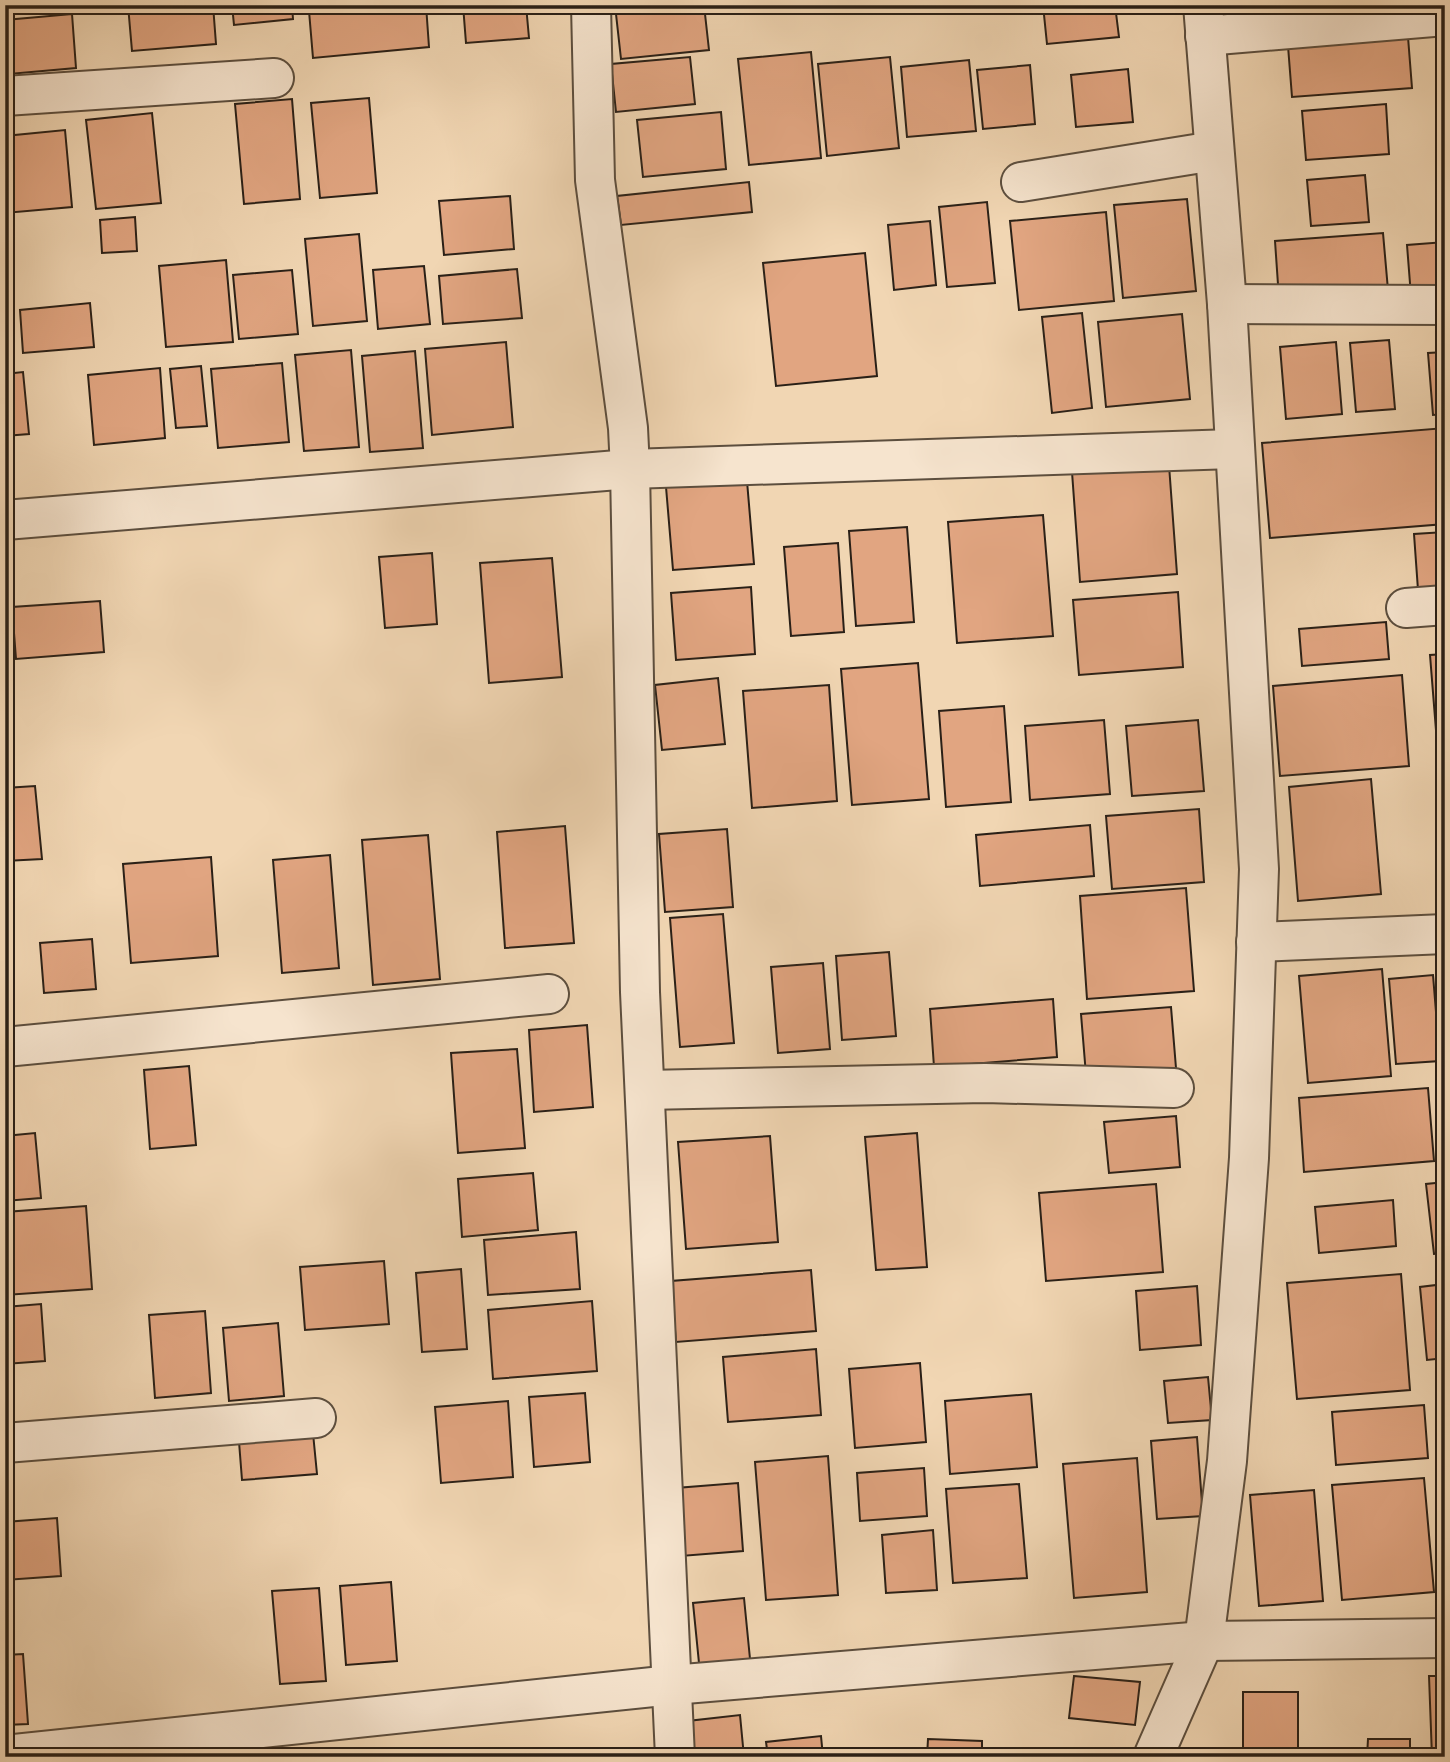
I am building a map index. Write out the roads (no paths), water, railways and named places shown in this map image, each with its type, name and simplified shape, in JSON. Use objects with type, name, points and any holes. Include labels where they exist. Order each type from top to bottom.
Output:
[{"type":"street","points":[[591,5],[595,180],[628,428],[630,469],[645,1090],[675,1757]]},
{"type":"street","points":[[1153,1757],[1204,1641],[1229,1434],[1249,1158],[1259,869],[1233,449],[1227,304],[1204,21],[1445,16]]},
{"type":"street","points":[[5,96],[274,78]]},
{"type":"street","points":[[1021,182],[1214,151]]},
{"type":"street","points":[[1227,304],[1445,305]]},
{"type":"street","points":[[5,520],[630,469],[1233,449]]},
{"type":"street","points":[[1406,608],[1445,605]]},
{"type":"street","points":[[1256,942],[1445,934]]},
{"type":"street","points":[[5,1047],[549,994]]},
{"type":"street","points":[[645,1090],[985,1083],[1174,1088]]},
{"type":"street","points":[[5,1443],[316,1418]]},
{"type":"street","points":[[5,1755],[672,1685],[1204,1641],[1445,1638]]}]
